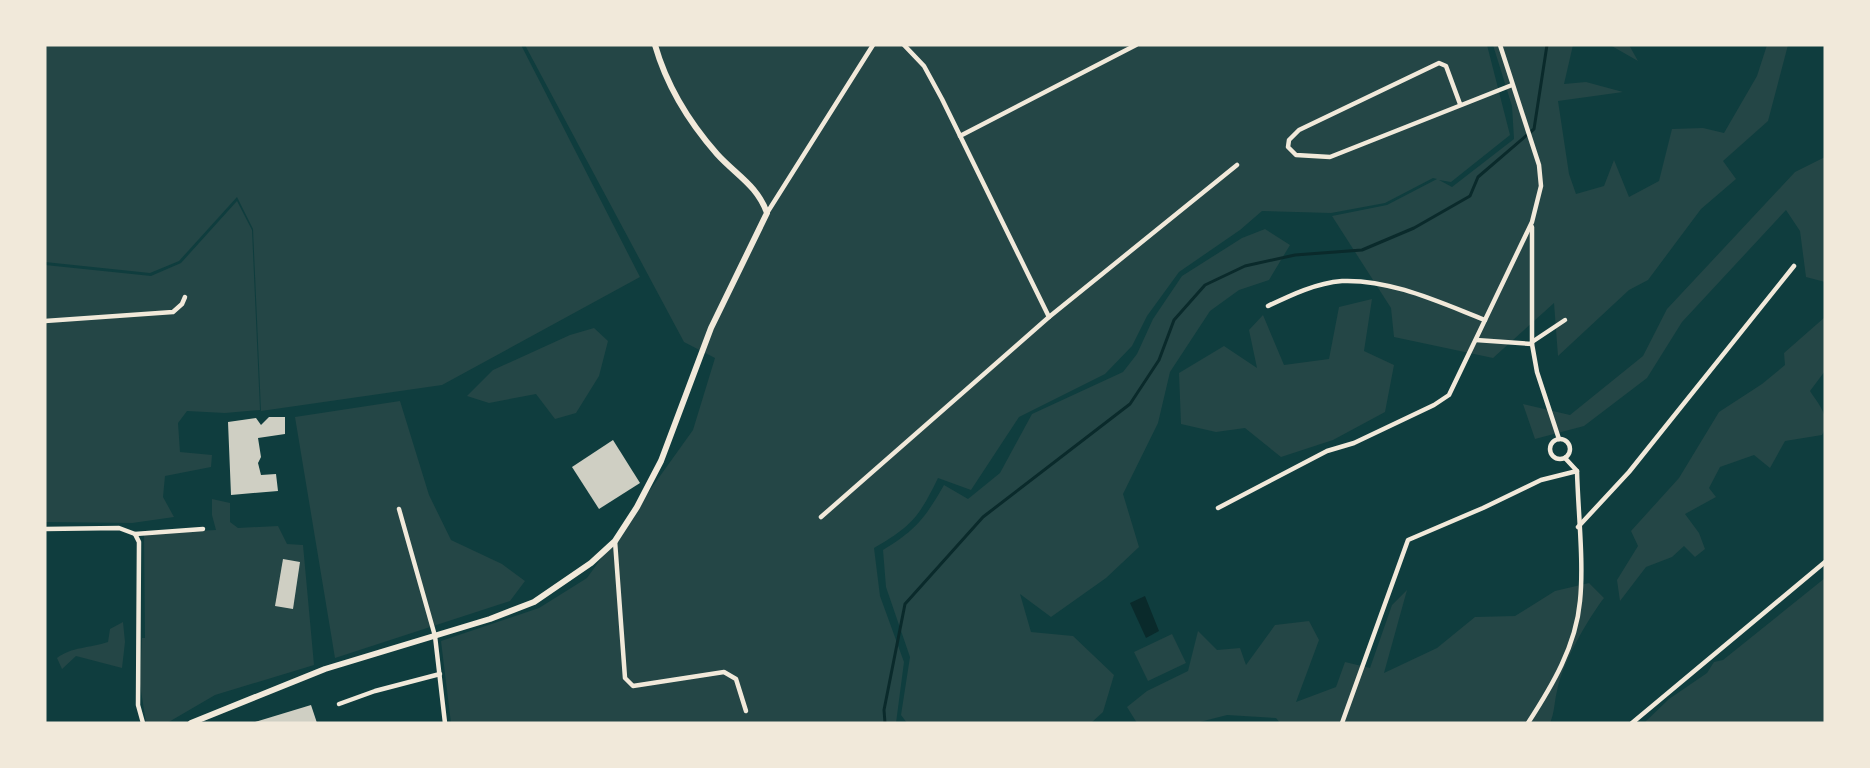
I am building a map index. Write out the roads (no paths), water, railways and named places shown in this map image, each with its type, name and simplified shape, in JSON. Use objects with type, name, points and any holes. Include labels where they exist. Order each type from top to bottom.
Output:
[{"type":"street","points":[[655,45],[662,72],[693,125],[718,155],[750,182],[762,198],[767,213]]},
{"type":"street","points":[[191,723],[325,669],[435,636],[534,602],[591,563],[615,541],[637,507],[661,461],[711,328],[767,213],[873,45]]},
{"type":"street","points":[[904,45],[924,66],[1049,317]]},
{"type":"street","points":[[960,136],[1136,45]]},
{"type":"street","points":[[1500,45],[1541,174],[1532,222],[1532,343],[1537,372],[1558,439]]},
{"type":"street","points":[[1460,104],[1446,66],[1439,63],[1299,130],[1289,140],[1288,147],[1301,156],[1330,157],[1394,134],[1460,104],[1512,85]]},
{"type":"street","points":[[821,517],[1049,317],[1237,165]]},
{"type":"street","points":[[1218,508],[1327,451],[1354,442],[1442,401],[1456,384],[1532,222]]},
{"type":"street","points":[[1578,527],[1629,472],[1794,266]]},
{"type":"street","points":[[1268,306],[1301,290],[1320,285],[1341,281],[1364,282],[1390,286],[1485,320]]},
{"type":"street","points":[[45,321],[172,312],[182,304],[185,297]]},
{"type":"street","points":[[1476,340],[1532,343],[1565,320]]},
{"type":"street","points":[[1528,723],[1561,667],[1573,638],[1580,601],[1577,471],[1565,458],[1557,458],[1551,452],[1552,444],[1558,439],[1563,439],[1570,446],[1565,458]]},
{"type":"street","points":[[1342,723],[1408,540],[1541,480],[1577,471]]},
{"type":"street","points":[[399,509],[435,636],[444,723]]},
{"type":"street","points":[[45,529],[119,528],[135,534],[203,529]]},
{"type":"street","points":[[135,534],[139,542],[138,705],[142,723]]},
{"type":"street","points":[[615,541],[625,678],[628,684],[633,686],[724,672],[736,679],[746,711]]},
{"type":"street","points":[[1632,723],[1825,562]]},
{"type":"street","points":[[339,704],[375,690],[440,674]]},
{"type":"waterway","points":[[885,723],[884,710],[905,604],[983,517],[1130,404],[1159,360],[1174,320],[1205,285],[1245,266],[1295,255],[1362,250],[1414,228],[1470,196],[1478,177],[1534,129],[1547,45]]}]
